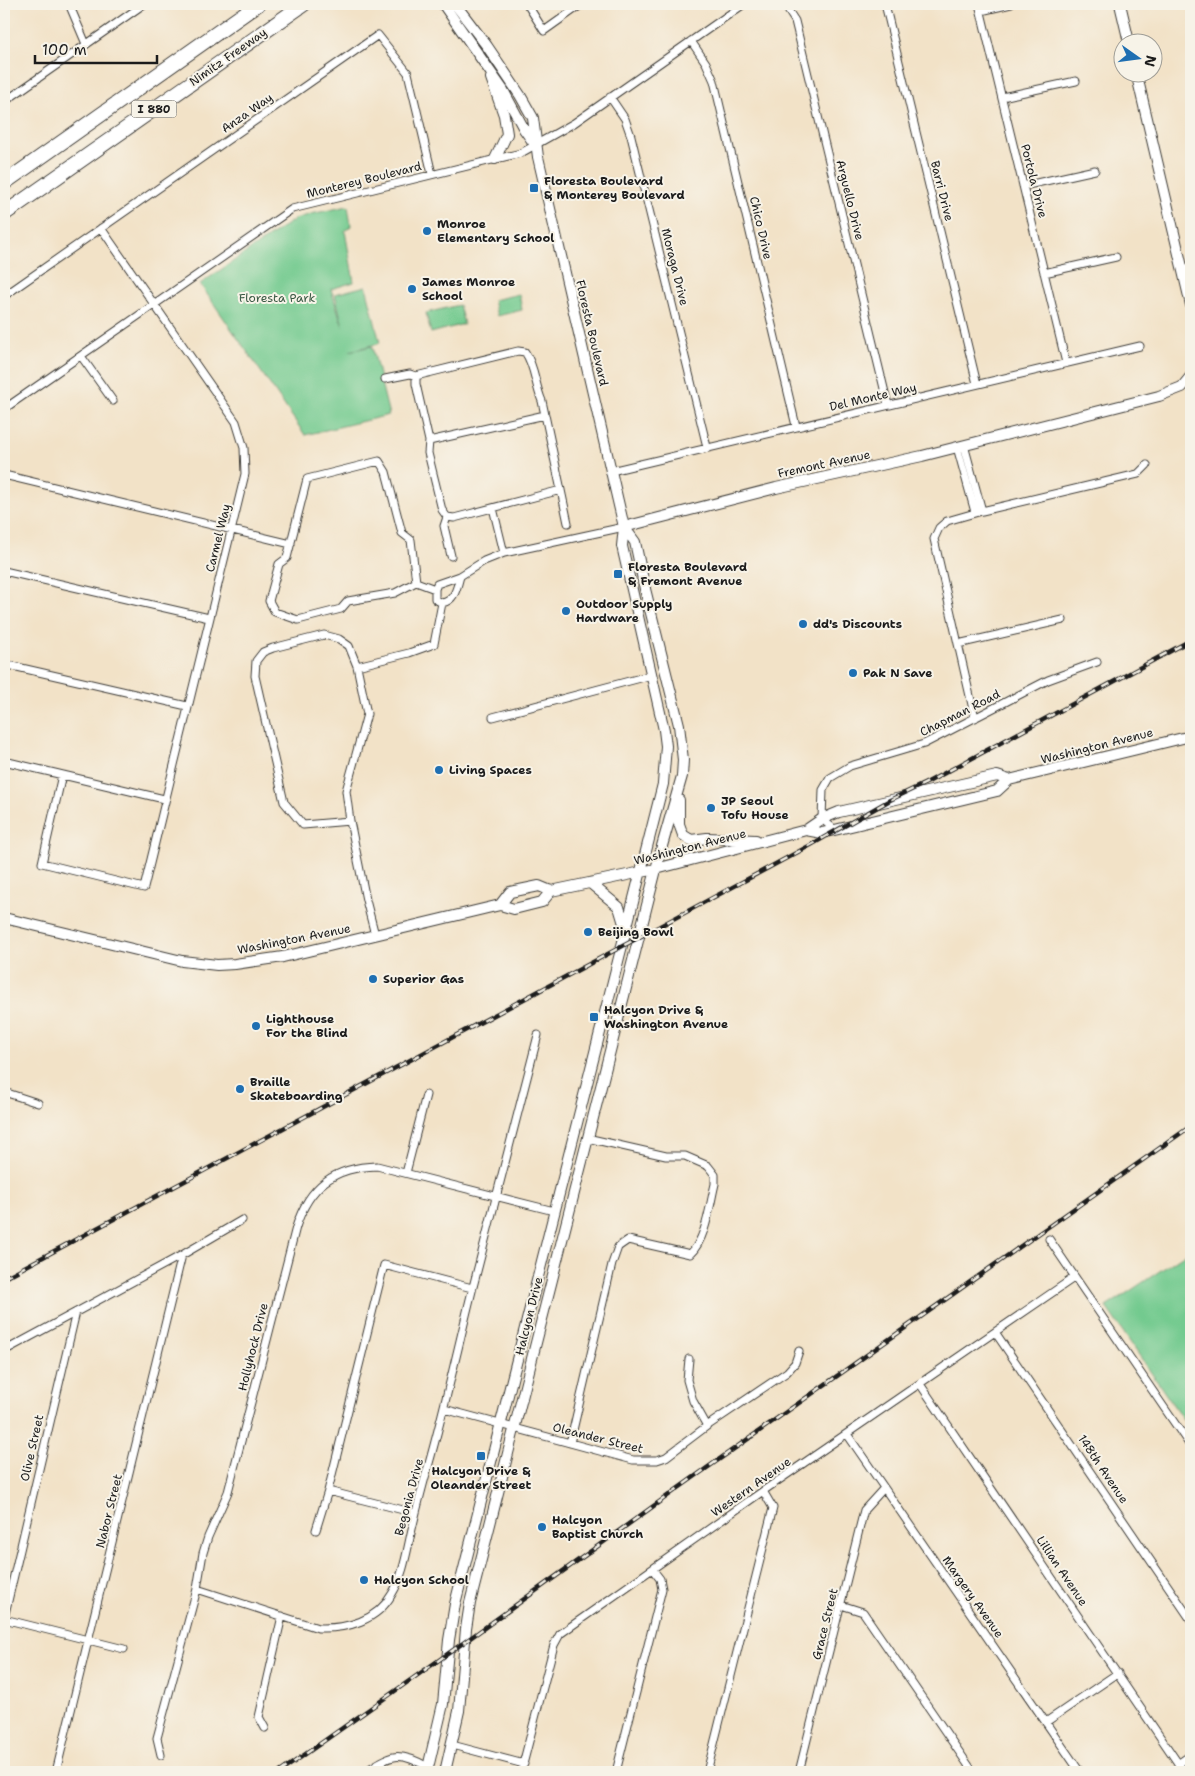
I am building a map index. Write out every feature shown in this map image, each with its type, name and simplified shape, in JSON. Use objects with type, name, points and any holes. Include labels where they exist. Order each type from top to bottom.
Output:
[{"type":"highway","name":"I 880","points":[[4,183],[258,4]]},
{"type":"highway","name":"Nimitz Freeway","points":[[4,214],[304,4]]},
{"type":"main road","name":"Floresta Boulevard","points":[[442,4],[503,90],[535,144]]},
{"type":"main road","name":"Floresta Boulevard","points":[[455,4],[487,46],[533,118],[535,144],[624,527],[622,546],[652,675],[666,746],[665,773],[641,872]]},
{"type":"main road","points":[[1120,4],[1127,32]]},
{"type":"main road","points":[[487,66],[504,115],[508,134],[495,159]]},
{"type":"main road","points":[[1138,82],[1191,305]]},
{"type":"main road","name":"Fremont Avenue","points":[[624,527],[776,488],[961,446],[1159,396],[1182,387],[1191,376]]},
{"type":"main road","name":"Floresta Boulevard","points":[[624,527],[635,542],[679,725],[683,760],[682,776],[656,869]]},
{"type":"main road","name":"Washington Avenue","points":[[806,830],[822,833],[997,791],[1009,780],[1191,736]]},
{"type":"main road","points":[[682,776],[678,812],[679,824],[683,835],[691,840],[707,838],[765,841]]},
{"type":"main road","name":"Washington Avenue","points":[[500,905],[510,892],[539,886],[551,891],[656,869],[806,830],[822,819],[839,812],[997,776],[1009,780]]},
{"type":"main road","name":"Halcyon Drive","points":[[445,1772],[459,1711],[466,1629],[480,1560],[656,869]]},
{"type":"main road","name":"Halcyon Drive","points":[[428,1770],[443,1704],[449,1640],[455,1604],[641,872]]},
{"type":"main road","points":[[590,883],[619,907],[626,930]]},
{"type":"main road","name":"Washington Avenue","points":[[4,918],[176,960],[218,965],[283,957],[500,905],[514,909],[542,902],[551,891]]},
{"type":"main road","points":[[472,1534],[480,1560]]},
{"type":"street","points":[[69,4],[86,44]]},
{"type":"street","points":[[4,102],[144,4]]},
{"type":"street","points":[[527,4],[544,31],[582,4]]},
{"type":"street","name":"Monterey Boulevard","points":[[4,409],[292,209],[521,153],[566,128],[744,4]]},
{"type":"street","name":"Arguello Drive","points":[[784,4],[795,21],[888,405]]},
{"type":"street","name":"Barri Drive","points":[[885,4],[977,384]]},
{"type":"street","points":[[980,7],[1011,4]]},
{"type":"street","name":"Portola Drive","points":[[980,7],[1066,363]]},
{"type":"street","name":"Anza Way","points":[[4,296],[378,34],[408,73],[432,174]]},
{"type":"street","name":"Chico Drive","points":[[691,41],[706,63],[714,81],[796,426]]},
{"type":"street","points":[[1002,97],[1076,82]]},
{"type":"street","name":"Moraga Drive","points":[[610,97],[625,120],[631,136],[707,447]]},
{"type":"street","points":[[1023,186],[1095,170]]},
{"type":"street","name":"Carmel Way","points":[[62,775],[42,863],[144,888],[164,799],[233,529],[245,474],[244,448],[236,422],[102,228]]},
{"type":"street","points":[[1044,273],[1116,257]]},
{"type":"street","name":"Del Monte Way","points":[[611,471],[1140,346]]},
{"type":"street","points":[[385,379],[410,374],[416,376],[518,351],[525,352],[529,358],[545,415],[568,523]]},
{"type":"street","points":[[81,356],[113,402]]},
{"type":"street","points":[[416,376],[416,384],[429,441],[428,453],[442,510],[447,517],[454,518],[561,490]]},
{"type":"street","points":[[429,441],[545,415]]},
{"type":"street","points":[[961,446],[978,512]]},
{"type":"street","points":[[416,582],[411,540],[402,533],[386,472],[379,461],[307,479],[287,558],[280,564],[269,601],[275,612],[298,620],[341,609],[348,602],[395,593],[416,582],[435,589],[436,599],[446,603],[454,596],[460,576]]},
{"type":"street","points":[[975,718],[934,539],[939,528],[947,521],[978,512],[1138,474],[1147,465]]},
{"type":"street","points":[[4,475],[291,544]]},
{"type":"street","points":[[493,508],[504,553]]},
{"type":"street","points":[[447,517],[444,526],[451,556]]},
{"type":"street","name":"Fremont Avenue","points":[[435,589],[437,584],[460,576],[484,561],[504,553],[624,527]]},
{"type":"street","points":[[4,570],[209,618]]},
{"type":"street","points":[[357,666],[409,653],[434,644],[442,603]]},
{"type":"street","points":[[958,644],[1063,620]]},
{"type":"street","points":[[350,821],[303,826],[284,802],[255,676],[256,661],[263,652],[292,642],[324,635],[340,640],[349,646],[357,666],[367,714],[346,790],[350,821],[366,900],[376,935]]},
{"type":"street","name":"Chapman Road","points":[[822,819],[823,790],[830,778],[850,766],[924,744],[1048,680],[1097,662]]},
{"type":"street","points":[[4,664],[187,706]]},
{"type":"street","points":[[493,717],[652,675]]},
{"type":"street","points":[[4,761],[164,799]]},
{"type":"street","points":[[822,819],[835,830]]},
{"type":"street","name":"Begonia Drive","points":[[196,1589],[318,1628],[336,1629],[354,1625],[368,1618],[382,1608],[392,1594],[401,1574],[415,1513],[444,1410],[472,1288],[538,1035]]},
{"type":"street","points":[[4,1092],[38,1102]]},
{"type":"street","points":[[406,1173],[426,1095]]},
{"type":"street","points":[[570,1443],[612,1264],[618,1247],[628,1240],[690,1254],[696,1249],[701,1238],[715,1184],[715,1175],[708,1166],[685,1156],[666,1156],[587,1138]]},
{"type":"street","name":"Hollyhock Drive","points":[[161,1755],[157,1738],[196,1589],[203,1554],[208,1537],[228,1492],[300,1213],[317,1188],[348,1169],[377,1166],[554,1211]]},
{"type":"street","points":[[4,1351],[182,1255],[242,1220]]},
{"type":"street","points":[[1049,1239],[1191,1447]]},
{"type":"street","name":"Nabor Street","points":[[56,1772],[182,1255]]},
{"type":"street","points":[[316,1530],[328,1491],[384,1265],[472,1288]]},
{"type":"street","name":"Western Avenue","points":[[522,1772],[554,1645],[560,1634],[1075,1277]]},
{"type":"street","name":"Olive Street","points":[[4,1619],[76,1312]]},
{"type":"street","name":"148th Avenue","points":[[995,1332],[1191,1620]]},
{"type":"street","name":"Oleander Street","points":[[444,1410],[633,1460],[657,1460],[671,1454],[707,1426],[786,1372],[795,1363],[799,1351]]},
{"type":"street","points":[[689,1359],[687,1380],[693,1401],[707,1426]]},
{"type":"street","name":"Lillian Avenue","points":[[920,1384],[1184,1772]]},
{"type":"street","name":"Margery Avenue","points":[[847,1434],[1080,1772]]},
{"type":"street","name":"Grace Street","points":[[799,1772],[864,1510],[884,1488]]},
{"type":"street","points":[[328,1491],[415,1513]]},
{"type":"street","points":[[707,1772],[773,1508],[764,1491]]},
{"type":"street","points":[[616,1772],[662,1589],[660,1579],[653,1570]]},
{"type":"street","points":[[841,1605],[863,1612],[973,1772]]},
{"type":"street","points":[[265,1728],[259,1717],[282,1616]]},
{"type":"street","points":[[4,1619],[124,1649]]},
{"type":"street","points":[[1046,1722],[1118,1673]]},
{"type":"street","points":[[452,1745],[524,1764]]},
{"type":"street","points":[[1178,1764],[1191,1755]]},
{"type":"street","points":[[365,1772],[390,1757],[410,1757],[428,1770]]},
{"type":"green space","name":"Floresta Park","points":[[348,206],[351,226],[345,231],[354,282],[331,289],[343,327],[335,294],[366,286],[380,343],[350,351],[372,346],[389,415],[305,435],[200,284],[295,219]]},
{"type":"green space","points":[[519,294],[522,310],[497,316],[493,300]]},
{"type":"green space","points":[[459,305],[464,324],[431,333],[426,313]]},
{"type":"green space","points":[[1191,1250],[1191,1431],[1106,1307]]},
{"type":"railway","points":[[4,1278],[809,846],[890,800],[928,782],[1191,640]]},
{"type":"railway","points":[[280,1772],[1191,1126]]},
{"type":"place","name":"Floresta Boulevard & Monterey Boulevard","points":[[534,188]]},
{"type":"place","name":"Monroe Elementary School","points":[[427,231]]},
{"type":"place","name":"James Monroe School","points":[[412,289]]},
{"type":"place","name":"Floresta Boulevard & Fremont Avenue","points":[[618,574]]},
{"type":"place","name":"Outdoor Supply Hardware","points":[[566,611]]},
{"type":"place","name":"dd's Discounts","points":[[803,624]]},
{"type":"place","name":"Pak N Save","points":[[853,673]]},
{"type":"place","name":"Living Spaces","points":[[439,770]]},
{"type":"place","name":"JP Seoul Tofu House","points":[[711,808]]},
{"type":"place","name":"Beijing Bowl","points":[[588,932]]},
{"type":"place","name":"Superior Gas","points":[[373,979]]},
{"type":"place","name":"Halcyon Drive & Washington Avenue","points":[[594,1017]]},
{"type":"place","name":"Lighthouse For the Blind","points":[[256,1026]]},
{"type":"place","name":"Braille Skateboarding","points":[[240,1089]]},
{"type":"place","name":"Halcyon Drive & Oleander Street","points":[[481,1456]]},
{"type":"place","name":"Halcyon Baptist Church","points":[[542,1527]]},
{"type":"place","name":"Halcyon School","points":[[364,1580]]}]
